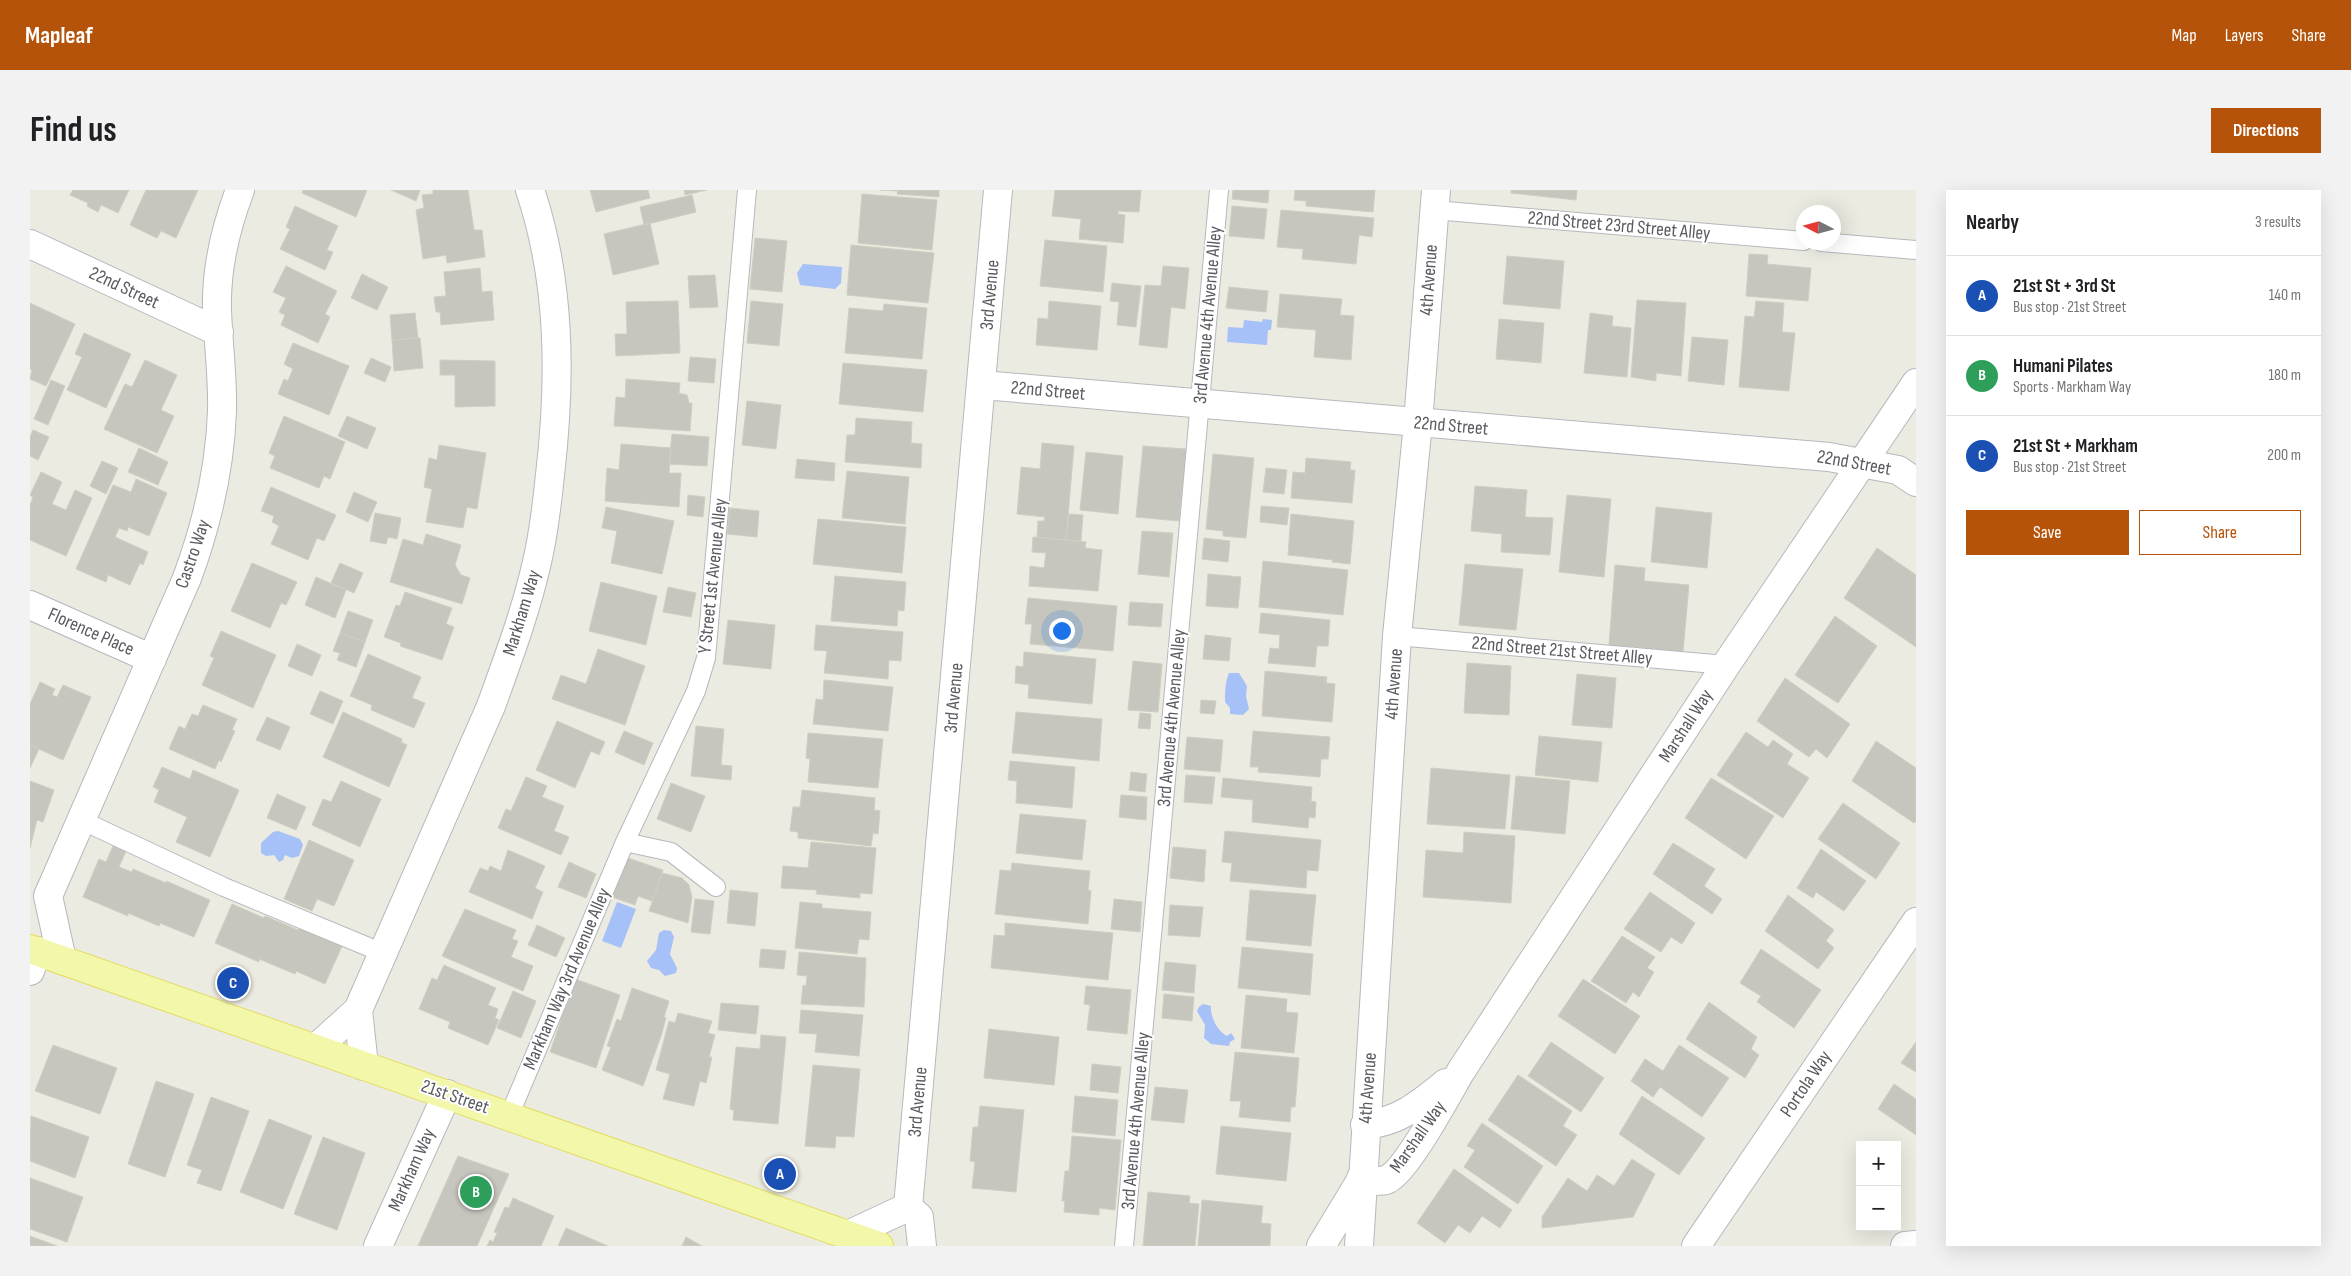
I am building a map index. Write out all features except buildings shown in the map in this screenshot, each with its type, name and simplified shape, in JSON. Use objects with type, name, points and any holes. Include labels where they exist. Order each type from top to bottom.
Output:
[{"type":"main road","name":"21st Street","points":[[32,957],[62,960],[879,1246]]},
{"type":"street","name":"Castro Way","points":[[39,903],[81,820],[152,659],[202,535],[213,489],[222,411],[218,288],[223,251],[240,190]]},
{"type":"street","name":"Markham Way","points":[[316,1048],[358,1010],[491,706],[538,561],[553,454],[558,358],[556,318],[547,262],[530,190]]},
{"type":"street","name":"3rd Avenue","points":[[908,1206],[998,190]]},
{"type":"street","name":"4th Avenue","points":[[1358,1246],[1397,636],[1418,423],[1435,200]]},
{"type":"street","name":"22nd Street","points":[[30,244],[218,332]]},
{"type":"street","name":"Marshall Way","points":[[1361,1178],[1386,1180],[1397,1173],[1422,1137],[1461,1071],[1726,665],[1916,383]]},
{"type":"street","name":"22nd Street","points":[[982,385],[1829,457],[1898,470],[1916,482]]},
{"type":"street","name":"Florence Place","points":[[30,605],[152,659]]},
{"type":"street","points":[[39,903],[62,960]]},
{"type":"street","name":"Portola Way","points":[[1696,1246],[1916,922]]},
{"type":"street","points":[[358,1010],[364,1066]]},
{"type":"street","name":"Marshall Way","points":[[1366,1125],[1388,1122],[1416,1108],[1461,1071]]},
{"type":"street","name":"Markham Way","points":[[378,1246],[447,1094]]},
{"type":"street","name":"4th Avenue","points":[[1321,1246],[1361,1178]]},
{"type":"street","points":[[848,1235],[908,1206],[918,1217],[922,1246]]},
{"type":"street","points":[[1904,1246],[1916,1245]]},
{"type":"lane","name":"Y Street 1st Avenue Alley","points":[[625,842],[696,691],[706,658],[747,190]]},
{"type":"lane","name":"3rd Avenue 4th Avenue Alley","points":[[1124,1246],[1219,190]]},
{"type":"lane","name":"22nd Street 23rd Street Alley","points":[[1435,200],[1796,240]]},
{"type":"lane","points":[[1841,244],[1916,250]]},
{"type":"lane","name":"22nd Street 21st Street Alley","points":[[1397,636],[1726,665]]},
{"type":"lane","points":[[81,820],[224,887],[383,954]]},
{"type":"lane","points":[[625,842],[671,852],[716,887]]},
{"type":"lane","name":"Markham Way 3rd Avenue Alley","points":[[509,1116],[625,842]]},
{"type":"water","points":[[803,264],[842,267],[841,283],[835,289],[800,285],[797,273]]},
{"type":"water","points":[[1263,319],[1272,320],[1271,330],[1268,330],[1267,345],[1227,342],[1228,327],[1243,328],[1244,320],[1262,322]]},
{"type":"water","points":[[1229,673],[1239,673],[1247,686],[1246,696],[1249,709],[1243,715],[1230,714],[1230,708],[1225,702]]},
{"type":"water","points":[[278,831],[300,839],[303,845],[299,856],[292,858],[285,855],[283,860],[279,862],[274,855],[266,856],[261,853],[261,843],[273,832]]},
{"type":"water","points":[[617,902],[636,909],[621,948],[602,941]]},
{"type":"water","points":[[664,930],[671,931],[674,937],[670,954],[677,968],[676,973],[665,976],[659,970],[651,968],[647,961],[656,950],[659,933]]},
{"type":"water","points":[[1203,1004],[1211,1006],[1213,1019],[1220,1031],[1227,1036],[1231,1033],[1235,1039],[1230,1042],[1229,1046],[1211,1044],[1204,1038],[1205,1025],[1197,1011]]},
{"type":"place","name":"21st St + Markham","points":[[233,983]]},
{"type":"place","name":"21st St + 3rd St","points":[[780,1174]]},
{"type":"place","name":"Humani Pilates","points":[[476,1192]]}]
